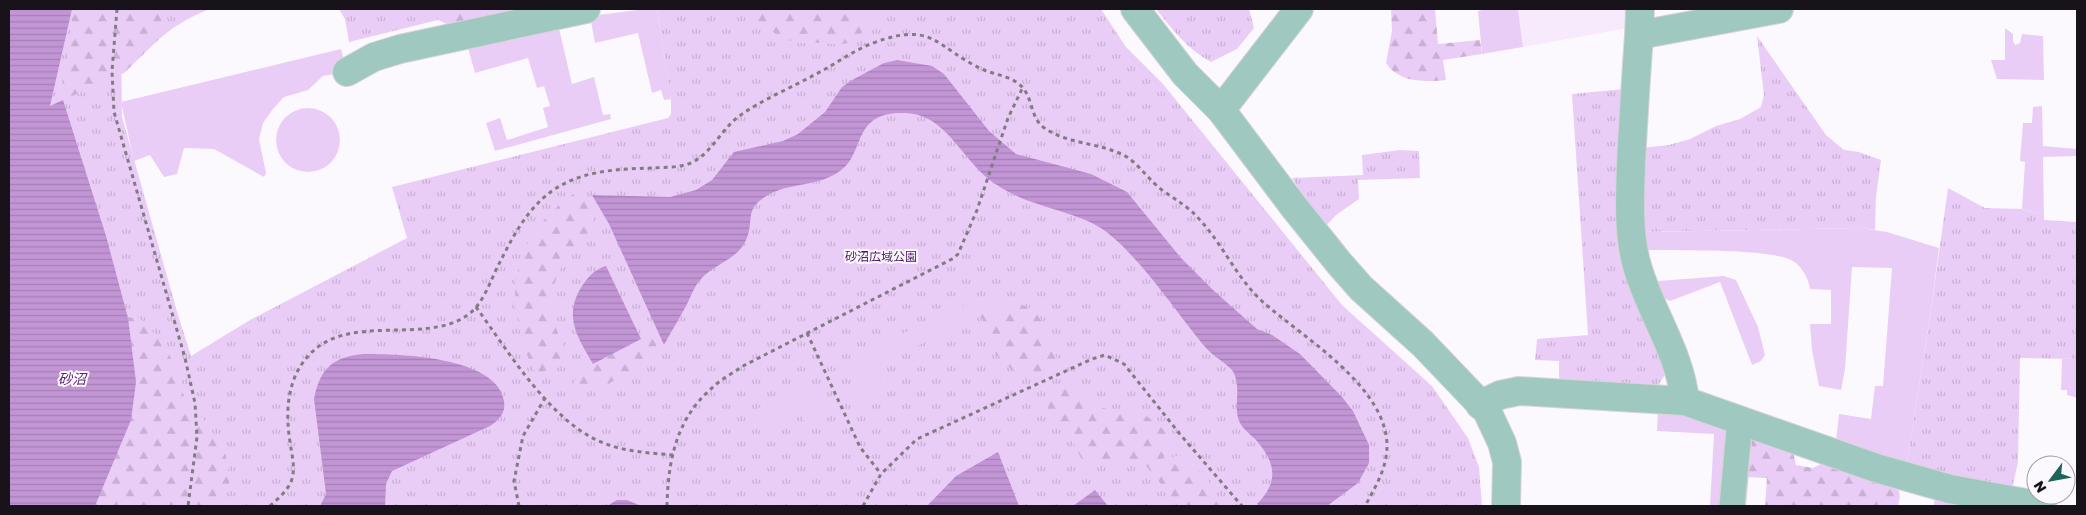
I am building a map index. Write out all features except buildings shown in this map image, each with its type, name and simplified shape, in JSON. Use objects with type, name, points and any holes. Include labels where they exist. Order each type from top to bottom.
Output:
[{"type":"street","points":[[347,72],[374,57],[400,49],[586,9]]},
{"type":"street","points":[[1135,9],[1185,74],[1221,110],[1294,207],[1350,276],[1423,344],[1487,411],[1502,443],[1507,462],[1506,506]]},
{"type":"street","points":[[1221,110],[1300,9]]},
{"type":"street","points":[[1685,401],[1684,389],[1670,346],[1636,264],[1632,242],[1630,185],[1639,22],[1779,9]]},
{"type":"street","points":[[1480,405],[1500,395],[1519,390],[1685,401],[1876,468],[1950,489],[2042,506]]},
{"type":"lane","points":[[1732,506],[1740,420]]},
{"type":"path","points":[[117,9],[112,71],[114,112],[185,358],[195,403],[198,437],[188,506]]},
{"type":"path","points":[[270,506],[290,486],[295,468],[287,412],[292,384],[299,368],[312,352],[328,340],[349,332],[446,325],[468,316],[481,301],[500,261],[520,227],[535,205],[552,191],[572,179],[591,173],[690,164],[706,153],[740,116],[830,67],[848,54],[875,42],[917,34],[940,41],[967,61],[985,71],[1008,77],[1023,87],[1036,119],[1043,127],[1063,137],[1127,158],[1161,190],[1182,202],[1202,221],[1241,280],[1265,304],[1302,332],[1345,371],[1373,403],[1385,426],[1387,449],[1380,478],[1365,506]]},
{"type":"path","points":[[667,506],[668,472],[679,434],[690,412],[712,387],[743,366],[954,258],[962,247],[977,210],[1016,98],[1023,87]]},
{"type":"path","points":[[476,307],[545,398],[580,431],[608,445],[637,452],[673,455]]},
{"type":"path","points":[[807,333],[860,447],[881,474]]},
{"type":"path","points":[[862,506],[881,474],[917,439],[1092,359],[1105,355],[1124,364],[1178,433],[1242,506]]},
{"type":"path","points":[[519,506],[514,481],[523,436],[545,398]]},
{"type":"shaded area","points":[[1518,9],[1640,9],[1639,26],[1523,47]]},
{"type":"green space","name":"砂沼広域公園","points":[[9,9],[127,9],[121,47],[122,117],[191,356],[250,320],[407,238],[392,187],[668,118],[671,114],[671,101],[657,9],[1101,9],[1126,47],[1163,84],[1342,305],[1432,386],[1468,438],[1479,467],[1482,506],[9,506]]},
{"type":"green space","points":[[73,9],[164,9],[170,28],[124,73],[63,100]]},
{"type":"green space","points":[[147,9],[210,9],[173,28],[124,73],[130,65]]},
{"type":"green space","points":[[339,9],[494,9],[438,20],[349,42],[345,19]]},
{"type":"green space","points":[[437,9],[566,9],[457,29],[438,20]]},
{"type":"green space","points":[[657,9],[671,99],[664,100],[661,90],[652,93],[638,33],[595,43],[590,16]]},
{"type":"green space","points":[[757,9],[872,9],[865,28],[856,39],[842,44],[833,44],[799,43],[787,39],[754,20]]},
{"type":"green space","points":[[1156,9],[1249,9],[1254,28],[1237,49],[1211,62],[1188,45]]},
{"type":"green space","points":[[1391,9],[1435,9],[1438,44],[1480,40],[1482,54],[1443,60],[1446,80],[1421,81],[1405,78],[1391,70],[1386,63],[1392,31]]},
{"type":"green space","points":[[1487,9],[1518,9],[1523,47],[1482,54],[1478,11]]},
{"type":"green space","points":[[558,24],[572,84],[594,77],[603,115],[610,114],[611,119],[495,151],[486,123],[500,118],[507,140],[548,127],[543,108],[550,106],[544,86],[537,88],[528,58],[475,73],[468,48]]},
{"type":"green space","points":[[2005,28],[2013,34],[2015,45],[2020,43],[2022,34],[2043,36],[2044,80],[1997,79],[1991,60],[2005,60]]},
{"type":"green space","points":[[1757,36],[1826,135],[1844,150],[1859,152],[1881,160],[1876,197],[1875,230],[1860,228],[1644,232],[1640,148],[1669,145],[1690,139],[1716,126],[1740,119],[1761,107],[1764,95]]},
{"type":"green space","points":[[341,49],[345,64],[334,74],[323,76],[308,90],[284,97],[263,123],[259,139],[266,173],[264,177],[214,149],[184,148],[177,174],[164,177],[150,155],[134,161],[121,102]]},
{"type":"green space","points":[[1624,89],[1620,211],[1667,372],[1656,388],[1561,381],[1559,377],[1559,361],[1535,360],[1537,339],[1588,335],[1572,94]]},
{"type":"green space","points":[[2042,106],[2043,146],[2077,149],[2077,156],[2043,157],[2044,215],[2022,209],[2025,162],[2020,161],[2023,123],[2032,123],[2033,107]]},
{"type":"green space","points":[[308,108],[320,110],[331,117],[338,128],[340,140],[338,152],[331,163],[320,170],[308,172],[296,170],[285,163],[278,152],[276,140],[278,128],[285,117],[296,110]]},
{"type":"green space","points":[[1400,150],[1419,151],[1420,178],[1358,180],[1359,199],[1336,215],[1327,225],[1307,202],[1292,178],[1363,175],[1362,155]]},
{"type":"green space","points":[[1948,188],[1985,208],[2022,209],[2044,215],[2044,220],[2077,222],[2077,359],[2020,358],[2018,462],[2012,489],[1906,468]]},
{"type":"green space","points":[[576,192],[581,192],[590,202],[597,230],[574,246],[557,275],[550,300],[550,314],[566,352],[565,360],[543,372],[536,373],[524,347],[516,308],[515,288],[518,269],[532,235],[544,220]]},
{"type":"green space","points":[[1860,228],[1887,232],[1939,248],[1906,468],[1836,441],[1839,414],[1871,419],[1875,386],[1883,386],[1892,268],[1852,267],[1845,369],[1841,390],[1819,386],[1812,350],[1810,324],[1831,324],[1831,290],[1810,289],[1807,278],[1799,266],[1793,261],[1782,257],[1745,252],[1648,250],[1644,232]]},
{"type":"green space","points":[[1724,276],[1736,280],[1758,327],[1765,355],[1761,361],[1752,365],[1720,282],[1670,301],[1662,297],[1658,281]]},
{"type":"green space","points":[[992,296],[1007,307],[980,314],[874,368],[884,389],[878,399],[869,405],[861,402],[854,386],[852,375],[855,358],[922,324],[982,297]]},
{"type":"green space","points":[[1020,304],[1035,310],[1053,344],[1057,360],[1045,371],[1030,378],[1011,369],[997,355],[988,343],[993,340],[980,314]]},
{"type":"green space","points":[[124,317],[139,318],[163,340],[178,374],[185,400],[201,416],[221,444],[226,456],[230,480],[223,506],[98,506],[103,450]]},
{"type":"green space","points":[[641,339],[653,339],[656,344],[656,354],[639,368],[609,383],[577,395],[572,392],[574,383],[588,367]]},
{"type":"green space","points":[[2062,359],[2077,359],[2077,398],[2067,395],[2067,390],[2061,390]]},
{"type":"green space","points":[[807,381],[820,401],[827,417],[824,423],[817,428],[808,427],[798,411],[760,431],[749,414],[790,388]]},
{"type":"green space","points":[[1061,383],[1090,404],[1117,412],[1127,409],[1139,412],[1153,420],[1167,433],[1168,448],[1163,460],[1179,455],[1193,465],[1210,483],[1220,506],[1176,506],[1178,505],[1143,462],[1135,463],[1114,459],[1088,463],[1082,460],[1064,425],[1048,410],[1052,391]]},
{"type":"green space","points":[[1658,410],[1686,412],[1728,427],[1721,506],[1710,506],[1714,434],[1657,431]]},
{"type":"green space","points":[[1751,437],[1793,452],[1796,465],[1813,468],[1821,464],[1898,486],[1900,497],[1898,506],[1765,506],[1767,478],[1745,477],[1746,452]]},
{"type":"green space","points":[[1935,493],[2001,506],[1934,506]]},
{"type":"water","name":"砂沼","points":[[9,9],[72,9],[50,106],[63,100],[106,236],[128,318],[136,382],[131,420],[95,506],[9,506]]},
{"type":"water","points":[[897,60],[932,66],[944,74],[989,131],[1016,154],[1091,174],[1127,192],[1181,258],[1214,291],[1257,329],[1272,335],[1300,354],[1342,397],[1353,411],[1369,445],[1369,463],[1358,483],[1327,506],[1259,506],[1257,504],[1269,488],[1272,480],[1271,465],[1263,448],[1240,423],[1237,411],[1237,383],[1232,370],[1206,348],[1137,262],[1107,232],[1080,218],[1008,192],[985,176],[944,130],[920,115],[905,113],[888,114],[876,119],[862,134],[854,154],[840,171],[823,180],[777,191],[760,200],[752,210],[749,233],[742,247],[732,257],[706,274],[694,288],[664,345],[609,224],[592,195],[670,197],[696,190],[712,180],[734,152],[783,141],[798,134],[825,112],[842,87],[884,63]]},
{"type":"water","points":[[606,266],[641,339],[593,364],[577,335],[574,326],[573,307],[576,297],[587,279],[595,271]]},
{"type":"water","points":[[363,354],[421,357],[466,366],[484,375],[497,386],[504,401],[503,413],[490,426],[392,471],[386,484],[385,506],[320,506],[326,494],[314,399],[320,380],[329,366],[343,358]]},
{"type":"water","points":[[998,452],[1019,506],[927,506],[956,476]]},
{"type":"water","points":[[1095,490],[1108,506],[1073,506]]},
{"type":"water","points":[[617,500],[627,500],[641,506],[607,506]]}]
